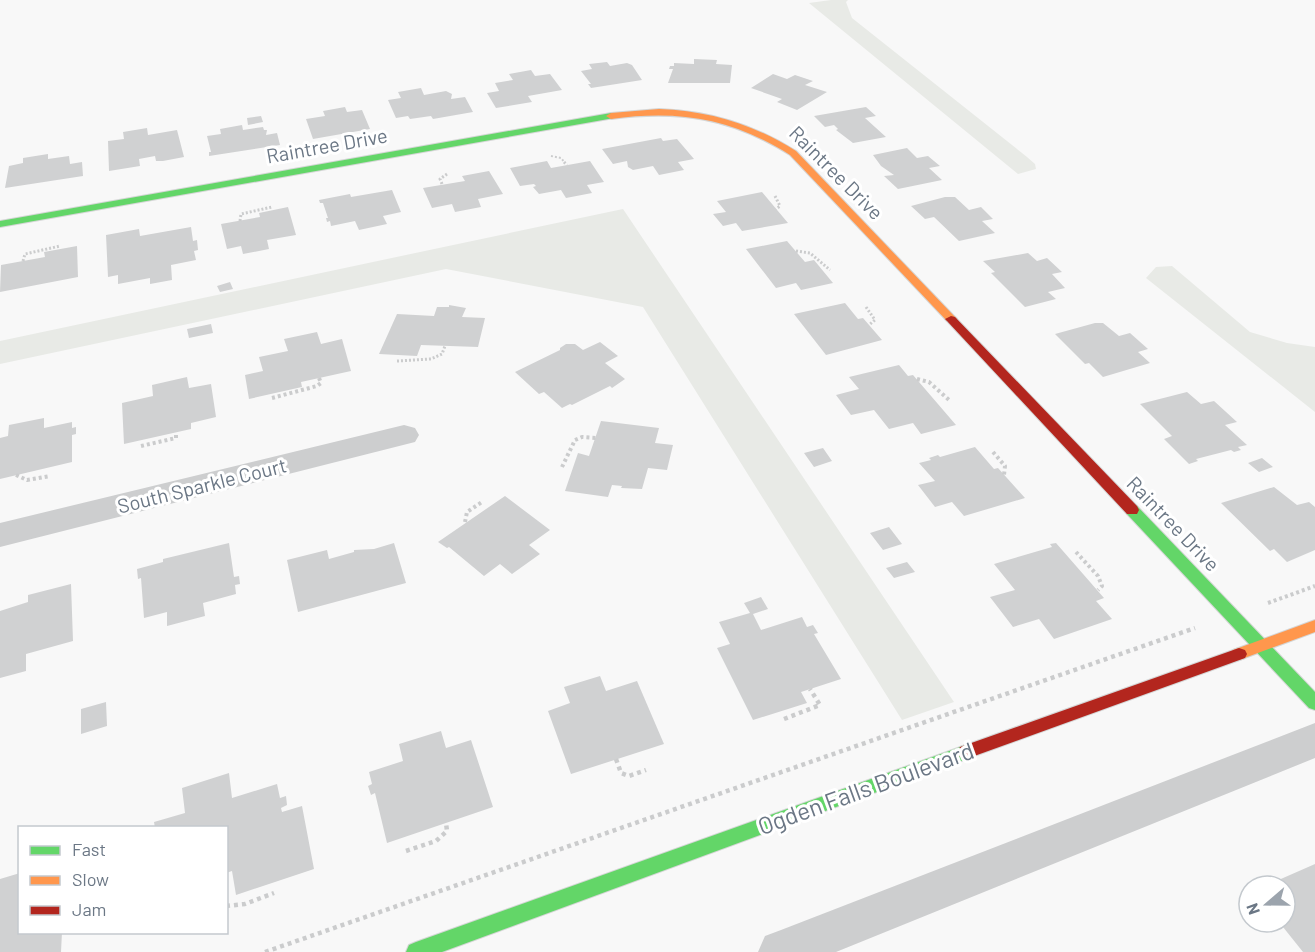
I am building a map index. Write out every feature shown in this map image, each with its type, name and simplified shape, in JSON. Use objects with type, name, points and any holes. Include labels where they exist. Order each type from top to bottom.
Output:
[{"type":"street","name":"Raintree Drive","points":[[0,224],[622,114],[674,112],[732,120],[760,130],[793,153],[1315,703]]},
{"type":"street","name":"South Sparkle Court","points":[[0,536],[404,435]]},
{"type":"street","name":"Ogden Falls Boulevard","points":[[416,952],[1315,626]]},
{"type":"street","points":[[781,952],[1315,740]]},
{"type":"path","points":[[547,156],[561,158],[567,165]]},
{"type":"path","points":[[775,196],[780,203],[776,209]]},
{"type":"path","points":[[240,221],[241,214],[272,207]]},
{"type":"path","points":[[23,261],[26,254],[60,246]]},
{"type":"path","points":[[796,251],[810,252],[830,270]]},
{"type":"path","points":[[866,306],[875,320],[869,325]]},
{"type":"path","points":[[397,361],[431,359],[442,354],[445,346]]},
{"type":"path","points":[[272,398],[317,386],[321,383],[320,378]]},
{"type":"path","points":[[917,379],[929,382],[949,400]]},
{"type":"path","points":[[141,446],[176,438],[176,433]]},
{"type":"path","points":[[562,467],[575,440],[582,437],[596,438]]},
{"type":"path","points":[[993,452],[1005,466],[1004,475]]},
{"type":"path","points":[[16,475],[27,480],[50,476]]},
{"type":"path","points":[[465,522],[465,515],[468,511],[482,502]]},
{"type":"path","points":[[1076,552],[1098,576],[1101,586],[1098,590]]},
{"type":"path","points":[[1262,604],[1315,586]]},
{"type":"path","points":[[266,952],[1197,627]]},
{"type":"path","points":[[784,719],[820,705],[810,689]]},
{"type":"path","points":[[616,759],[621,773],[628,776],[646,770]]},
{"type":"path","points":[[406,851],[442,837],[447,831],[446,823]]},
{"type":"path","points":[[228,906],[245,904],[274,893]]},
{"type":"shaded area","points":[[848,0],[846,2],[852,18],[1027,157],[1035,164],[1036,169],[1018,174],[809,3]]},
{"type":"shaded area","points":[[623,209],[954,702],[902,720],[643,307],[446,269],[0,364],[0,341]]},
{"type":"shaded area","points":[[1172,266],[1250,332],[1287,343],[1315,347],[1315,412],[1146,278],[1156,267]]},
{"type":"building","points":[[694,59],[717,60],[716,64],[732,65],[730,83],[668,83],[673,69],[669,69],[670,66],[674,66],[674,63],[694,64]]},
{"type":"building","points":[[607,62],[610,66],[627,63],[632,65],[642,80],[591,88],[588,84],[591,84],[581,71],[592,69],[589,64]]},
{"type":"building","points":[[531,70],[535,76],[550,74],[562,90],[528,96],[532,102],[496,108],[487,93],[499,91],[495,83],[513,80],[509,74]]},
{"type":"building","points":[[773,74],[787,79],[795,75],[813,81],[805,85],[827,92],[797,110],[777,102],[782,99],[751,88]]},
{"type":"building","points":[[421,88],[424,95],[446,91],[452,94],[451,99],[465,97],[473,112],[433,119],[431,116],[396,118],[388,100],[401,98],[398,92]]},
{"type":"building","points":[[345,107],[347,112],[362,110],[370,129],[313,139],[306,119],[325,116],[323,111]]},
{"type":"building","points":[[866,107],[876,116],[865,118],[886,137],[853,143],[836,130],[838,129],[834,125],[825,127],[814,116]]},
{"type":"building","points":[[261,116],[263,122],[248,125],[247,118]]},
{"type":"building","points":[[242,125],[243,130],[263,127],[267,130],[266,135],[277,133],[280,145],[209,156],[211,152],[207,136],[221,134],[220,129]]},
{"type":"building","points":[[147,128],[148,135],[177,130],[184,157],[156,161],[155,156],[139,159],[140,166],[109,171],[108,141],[124,139],[123,132]]},
{"type":"building","points":[[661,138],[663,141],[677,139],[694,159],[678,162],[684,170],[659,175],[653,166],[633,170],[628,167],[627,161],[613,164],[602,149]]},
{"type":"building","points":[[907,148],[917,158],[928,156],[940,166],[929,168],[942,180],[898,189],[884,176],[894,175],[881,166],[873,155]]},
{"type":"building","points":[[48,154],[48,159],[69,156],[70,164],[82,162],[83,176],[5,188],[9,166],[23,163],[23,158]]},
{"type":"building","points":[[547,161],[551,168],[590,161],[604,182],[587,185],[592,193],[566,198],[561,190],[539,194],[533,187],[536,186],[534,184],[520,186],[510,168]]},
{"type":"building","points":[[489,171],[503,194],[478,199],[481,207],[455,212],[452,204],[432,208],[423,188],[465,181],[462,176]]},
{"type":"building","points":[[392,190],[401,212],[383,216],[387,224],[359,230],[355,221],[331,226],[330,221],[327,222],[326,218],[328,218],[323,203],[319,200],[350,194],[351,197]]},
{"type":"building","points":[[762,192],[788,223],[742,231],[736,223],[723,226],[713,214],[726,212],[717,201]]},
{"type":"building","points":[[945,197],[955,197],[969,210],[981,207],[993,219],[982,221],[995,233],[959,241],[934,217],[925,219],[911,206]]},
{"type":"building","points":[[288,207],[296,235],[267,240],[269,249],[243,254],[241,246],[227,249],[221,224],[260,217],[259,213]]},
{"type":"building","points":[[191,227],[193,241],[197,240],[198,250],[194,251],[196,260],[171,265],[172,280],[150,284],[150,278],[118,284],[118,275],[108,277],[106,235],[139,229],[140,236]]},
{"type":"building","points":[[787,241],[805,262],[814,260],[833,283],[801,290],[796,283],[776,288],[746,249]]},
{"type":"building","points":[[77,246],[78,277],[0,292],[1,265],[45,257],[44,252]]},
{"type":"building","points":[[1028,253],[1037,261],[1047,258],[1062,272],[1052,274],[1065,288],[1048,292],[1056,299],[1025,307],[991,273],[995,272],[983,261]]},
{"type":"building","points":[[230,282],[233,289],[220,292],[217,286]]},
{"type":"building","points":[[845,303],[858,319],[863,318],[882,340],[826,355],[794,314]]},
{"type":"building","points":[[449,305],[466,308],[462,317],[485,318],[478,347],[421,345],[417,356],[379,354],[397,314],[434,316],[437,307],[449,307]]},
{"type":"building","points":[[1103,323],[1119,336],[1130,333],[1148,349],[1138,352],[1150,363],[1103,377],[1089,363],[1085,364],[1055,334]]},
{"type":"building","points":[[211,324],[213,333],[189,338],[187,329]]},
{"type":"building","points":[[317,332],[321,344],[342,339],[351,371],[301,382],[302,387],[249,399],[245,375],[263,371],[259,357],[288,351],[284,339]]},
{"type":"building","points":[[600,342],[618,356],[605,363],[625,379],[612,388],[610,386],[572,405],[562,408],[544,392],[539,394],[515,372],[560,350],[566,344],[575,344],[583,350]]},
{"type":"building","points":[[899,365],[908,376],[913,375],[956,425],[921,434],[913,423],[889,429],[874,410],[851,415],[836,395],[859,389],[849,377]]},
{"type":"building","points":[[187,377],[189,388],[211,384],[216,417],[191,423],[191,429],[124,444],[122,403],[153,396],[152,385]]},
{"type":"building","points":[[1187,392],[1201,404],[1214,401],[1237,422],[1225,425],[1247,445],[1238,447],[1241,450],[1234,452],[1231,450],[1196,459],[1198,461],[1189,464],[1164,439],[1172,436],[1140,404]]},
{"type":"building","points":[[44,418],[44,428],[72,422],[72,428],[76,427],[76,434],[72,435],[72,462],[0,479],[0,438],[8,436],[9,425]]},
{"type":"building","points":[[601,421],[659,428],[655,443],[673,445],[667,470],[648,468],[642,489],[612,485],[608,497],[565,491],[578,453],[589,456]]},
{"type":"building","points":[[975,447],[994,469],[998,468],[1025,498],[964,516],[952,502],[935,507],[918,485],[935,481],[919,463],[931,460],[929,458],[938,455],[940,457]]},
{"type":"building","points":[[823,448],[832,461],[814,467],[804,453]]},
{"type":"building","points":[[1262,458],[1273,467],[1259,472],[1248,463]]},
{"type":"building","points":[[1274,487],[1297,505],[1309,502],[1315,507],[1315,550],[1287,562],[1274,549],[1270,551],[1221,503]]},
{"type":"building","points":[[505,496],[550,530],[529,545],[540,554],[512,574],[500,564],[484,576],[449,547],[438,542]]},
{"type":"building","points":[[889,527],[902,544],[883,550],[870,533]]},
{"type":"building","points":[[229,543],[234,577],[239,576],[240,584],[235,585],[236,594],[203,603],[205,616],[167,626],[167,612],[144,618],[141,578],[138,579],[137,569],[163,562],[163,559]]},
{"type":"building","points":[[394,543],[406,583],[298,612],[287,560],[327,550],[329,559],[354,552],[354,550],[374,549]]},
{"type":"building","points":[[1056,543],[1104,598],[1096,601],[1112,619],[1054,639],[1039,619],[1013,627],[990,597],[1015,590],[994,564],[1052,547],[1050,544]]},
{"type":"building","points":[[907,562],[915,572],[894,578],[886,568]]},
{"type":"building","points":[[71,584],[73,641],[26,654],[26,671],[0,678],[0,611],[28,602],[28,595]]},
{"type":"building","points":[[761,597],[768,609],[753,614],[761,630],[802,617],[807,627],[813,625],[818,633],[814,634],[841,679],[801,692],[807,703],[753,720],[717,648],[730,644],[719,622],[750,613],[744,603]]},
{"type":"building","points":[[600,676],[606,691],[637,681],[664,744],[571,774],[548,711],[570,703],[564,687]]},
{"type":"building","points":[[106,702],[107,726],[81,734],[81,709]]},
{"type":"building","points":[[441,731],[446,748],[471,740],[493,807],[387,843],[375,793],[371,795],[368,786],[372,784],[369,772],[403,761],[399,744]]},
{"type":"building","points":[[229,773],[232,798],[277,784],[280,798],[286,796],[287,805],[281,808],[282,812],[302,806],[314,869],[236,895],[232,871],[228,872],[228,826],[155,826],[154,822],[185,813],[182,788]]},
{"type":"building","points":[[1315,864],[1315,952],[1303,952],[1289,934],[1297,934],[1297,874],[1292,874]]},
{"type":"building","points":[[18,874],[18,934],[62,934],[61,952],[0,952],[0,879]]},
{"type":"traffic: fast","points":[[0,224],[611,116]]},
{"type":"traffic: fast","points":[[1132,510],[1315,703]]},
{"type":"traffic: fast","points":[[416,952],[966,752]]},
{"type":"traffic: slow","points":[[611,116],[659,112],[706,116],[729,122],[772,140],[793,153],[951,319]]},
{"type":"traffic: slow","points":[[1239,654],[1315,626]]},
{"type":"traffic: jam","points":[[951,319],[1132,510]]},
{"type":"traffic: jam","points":[[966,752],[1239,654]]}]
